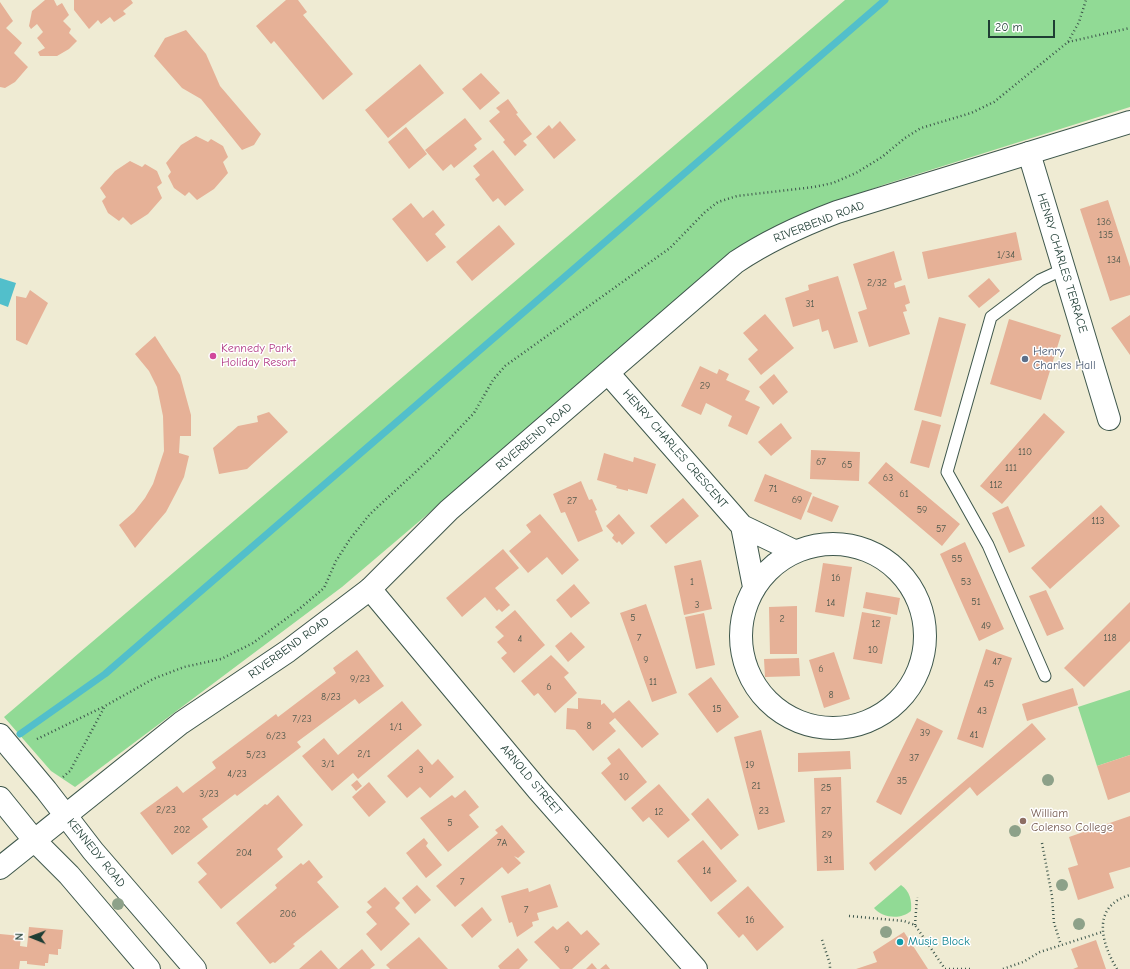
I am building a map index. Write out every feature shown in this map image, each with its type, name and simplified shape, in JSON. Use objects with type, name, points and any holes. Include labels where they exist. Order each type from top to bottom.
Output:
[{"type":"main road","name":"RIVERBEND ROAD","points":[[0,868],[34,840],[67,816],[181,723],[288,651],[370,589],[449,510],[736,262],[766,242],[794,228],[837,212],[1130,122]]},
{"type":"main road","name":"HENRY CHARLES TERRACE","points":[[1029,153],[1110,419]]},
{"type":"main road","name":"HENRY CHARLES CRESCENT","points":[[608,373],[742,526],[794,551]]},
{"type":"main road","name":"HENRY CHARLES CRESCENT","points":[[742,526],[754,586]]},
{"type":"main road","points":[[836,543],[858,546],[878,555],[896,568],[910,585],[920,605],[925,626],[924,648],[915,676],[908,689],[894,705],[876,718],[856,726],[834,728],[812,726],[791,718],[773,706],[758,690],[747,671],[741,650],[741,628],[745,607],[754,586],[769,568],[794,551],[822,544],[836,543]]},
{"type":"main road","name":"ARNOLD STREET","points":[[370,589],[538,790],[696,969]]},
{"type":"main road","name":"KENNEDY ROAD","points":[[0,735],[67,816],[93,851],[195,969]]},
{"type":"main road","points":[[0,798],[34,840],[68,876],[149,969]]},
{"type":"lane","points":[[1045,676],[988,545],[947,472],[991,318],[1040,280],[1064,269]]},
{"type":"path","points":[[37,739],[105,706],[153,679],[184,667],[221,659],[253,643],[298,610],[324,588],[336,561],[350,539],[370,514],[444,445],[474,412],[493,380],[506,366],[670,248],[705,212],[718,202],[738,196],[814,187],[833,183],[856,173],[882,157],[905,138],[921,128],[971,113],[994,102],[1068,42],[1079,22],[1086,0]]},
{"type":"path","points":[[1068,42],[1130,28]]},
{"type":"path","points":[[64,776],[70,772],[105,706]]},
{"type":"path","points":[[1042,843],[1052,896],[1054,923],[1061,945]]},
{"type":"path","points":[[1117,969],[1110,958],[1102,932],[1103,921],[1109,908],[1130,894]]},
{"type":"path","points":[[914,925],[917,897]]},
{"type":"path","points":[[849,916],[904,921],[914,925],[945,969],[970,969]]},
{"type":"path","points":[[1003,969],[1023,962],[1040,952],[1102,932]]},
{"type":"path","points":[[822,940],[830,964],[830,969]]},
{"type":"green space","points":[[845,0],[1130,0],[1130,107],[886,184],[802,214],[750,240],[342,587],[75,787],[51,771],[4,717]]},
{"type":"green space","points":[[1130,690],[1130,755],[1097,766],[1078,707]]},
{"type":"green space","points":[[901,885],[910,896],[911,911],[902,916],[892,917],[882,914],[874,908]]},
{"type":"water","points":[[0,278],[16,283],[8,307],[0,304]]},
{"type":"building","points":[[45,0],[54,0],[57,6],[62,3],[69,15],[63,21],[71,29],[69,33],[77,41],[69,49],[57,56],[40,56],[38,52],[45,48],[37,38],[43,32],[37,24],[31,29],[29,26],[32,11]]},
{"type":"building","points":[[74,0],[131,0],[133,3],[123,11],[126,14],[114,22],[110,17],[101,24],[98,20],[89,29],[74,10]]},
{"type":"building","points":[[286,0],[298,0],[307,12],[303,15],[353,74],[323,100],[274,41],[271,44],[256,26]]},
{"type":"building","points":[[0,2],[13,21],[6,28],[22,43],[14,53],[28,67],[15,82],[5,88],[0,87]]},
{"type":"building","points":[[186,30],[206,54],[220,86],[261,134],[254,145],[242,150],[201,99],[182,88],[154,56],[165,38]]},
{"type":"building","points":[[420,64],[444,93],[388,138],[365,110]]},
{"type":"building","points":[[481,73],[500,93],[480,110],[462,89]]},
{"type":"building","points":[[508,99],[518,113],[516,114],[532,134],[523,141],[527,145],[515,156],[503,142],[505,140],[489,121],[500,112],[496,108]]},
{"type":"building","points":[[465,118],[482,139],[474,145],[477,149],[454,168],[451,164],[443,171],[425,150]]},
{"type":"building","points":[[560,121],[576,140],[554,159],[536,137],[549,125],[552,129]]},
{"type":"building","points":[[406,127],[427,154],[409,169],[388,142]]},
{"type":"building","points":[[196,136],[208,142],[211,139],[223,146],[228,157],[223,162],[228,173],[214,189],[197,200],[189,192],[185,196],[174,188],[168,176],[171,172],[166,163],[181,145]]},
{"type":"building","points":[[493,150],[524,190],[505,206],[498,198],[493,202],[475,179],[480,175],[473,166]]},
{"type":"building","points":[[130,161],[142,167],[145,164],[157,171],[162,183],[157,187],[162,198],[148,214],[131,225],[123,217],[119,221],[108,213],[102,201],[106,197],[100,188],[115,171]]},
{"type":"building","points":[[1108,200],[1130,267],[1130,295],[1110,301],[1080,209]]},
{"type":"building","points":[[411,203],[423,218],[433,210],[445,225],[435,234],[446,247],[427,262],[392,219]]},
{"type":"building","points":[[499,225],[515,244],[472,281],[456,262]]},
{"type":"building","points":[[1016,232],[1022,260],[928,279],[922,252]]},
{"type":"building","points":[[894,251],[902,280],[894,283],[895,288],[905,285],[910,303],[905,305],[907,311],[903,312],[910,334],[869,347],[858,312],[867,309],[853,264]]},
{"type":"building","points":[[838,276],[858,342],[834,349],[828,330],[822,332],[819,319],[793,327],[785,298],[809,290],[808,285]]},
{"type":"building","points":[[989,278],[1000,291],[979,308],[968,296]]},
{"type":"building","points":[[30,290],[48,303],[27,345],[16,340],[16,296],[26,298]]},
{"type":"building","points":[[765,314],[794,348],[761,375],[748,359],[758,350],[743,333]]},
{"type":"building","points":[[1130,315],[1130,355],[1111,328]]},
{"type":"building","points":[[939,317],[966,324],[941,417],[914,410]]},
{"type":"building","name":"Henry Charles Hall","points":[[1009,319],[1061,335],[1041,400],[990,384]]},
{"type":"building","points":[[155,336],[180,375],[191,415],[191,436],[180,436],[179,453],[189,456],[184,477],[176,493],[166,512],[135,548],[119,525],[134,512],[145,498],[153,484],[164,451],[163,416],[157,387],[149,371],[135,354]]},
{"type":"building","points":[[700,366],[717,374],[719,369],[729,374],[726,380],[750,391],[745,400],[760,407],[747,435],[728,426],[732,416],[706,403],[701,415],[681,406]]},
{"type":"building","points":[[774,374],[788,392],[773,405],[759,387]]},
{"type":"building","points":[[269,412],[288,432],[247,469],[219,474],[213,448],[238,426],[258,422],[257,416]]},
{"type":"building","points":[[1044,413],[1065,432],[1002,504],[980,486]]},
{"type":"building","points":[[922,420],[941,425],[929,468],[910,463]]},
{"type":"building","points":[[781,423],[792,438],[771,456],[758,442]]},
{"type":"building","points":[[811,450],[860,452],[859,481],[810,479]]},
{"type":"building","points":[[604,453],[633,462],[634,457],[656,464],[647,494],[628,489],[628,491],[616,488],[617,486],[597,480]]},
{"type":"building","points":[[886,462],[960,524],[942,546],[868,483]]},
{"type":"building","points":[[765,474],[812,493],[801,520],[754,501]]},
{"type":"building","points":[[581,481],[589,500],[592,499],[597,510],[595,511],[603,531],[578,542],[565,512],[561,513],[553,494]]},
{"type":"building","points":[[813,496],[839,506],[832,522],[807,512]]},
{"type":"building","points":[[683,498],[699,516],[666,544],[650,526]]},
{"type":"building","points":[[1101,505],[1120,526],[1050,589],[1031,568]]},
{"type":"building","points":[[1008,506],[1025,546],[1009,553],[992,513]]},
{"type":"building","points":[[540,514],[579,560],[562,575],[547,557],[528,573],[509,551],[531,532],[526,525]]},
{"type":"building","points":[[619,514],[635,533],[622,545],[619,541],[617,543],[612,538],[614,535],[606,526]]},
{"type":"building","points":[[965,542],[1004,629],[979,641],[940,554]]},
{"type":"building","points":[[503,549],[519,568],[495,588],[510,605],[502,612],[499,609],[497,611],[485,597],[462,617],[446,598]]},
{"type":"building","points":[[701,560],[712,609],[684,615],[674,566]]},
{"type":"building","points":[[823,563],[852,567],[844,617],[815,612]]},
{"type":"building","points":[[574,584],[590,603],[571,618],[556,600]]},
{"type":"building","points":[[1046,590],[1064,629],[1047,636],[1029,596]]},
{"type":"building","points":[[866,592],[900,598],[897,615],[863,608]]},
{"type":"building","points":[[1130,602],[1130,641],[1084,687],[1064,668]]},
{"type":"building","points":[[646,604],[677,693],[652,702],[620,613]]},
{"type":"building","points":[[797,606],[797,654],[770,654],[769,607]]},
{"type":"building","points":[[515,610],[545,645],[514,673],[501,658],[507,653],[497,642],[504,636],[495,627]]},
{"type":"building","points":[[862,612],[891,617],[882,664],[853,659]]},
{"type":"building","points":[[704,613],[715,665],[696,669],[685,617]]},
{"type":"building","points":[[571,632],[585,647],[568,662],[555,646]]},
{"type":"building","points":[[986,649],[1012,658],[983,748],[957,739]]},
{"type":"building","points":[[357,650],[384,686],[359,704],[355,699],[297,742],[301,747],[237,796],[235,794],[202,819],[208,827],[172,855],[140,813],[177,786],[183,793],[216,768],[212,762],[276,714],[278,717],[336,673],[333,668]]},
{"type":"building","points":[[834,652],[850,699],[824,708],[809,660]]},
{"type":"building","points":[[551,655],[569,673],[564,677],[577,693],[555,713],[538,693],[534,696],[521,681]]},
{"type":"building","points":[[799,658],[800,676],[765,677],[764,659]]},
{"type":"building","points":[[711,677],[739,717],[717,733],[688,694]]},
{"type":"building","points":[[1073,688],[1078,705],[1027,721],[1022,704]]},
{"type":"building","points":[[578,698],[601,700],[601,705],[604,703],[613,713],[629,700],[659,734],[642,748],[615,718],[609,723],[616,731],[593,751],[575,730],[566,729],[567,708],[578,709]]},
{"type":"building","points":[[402,701],[422,725],[358,779],[353,773],[332,791],[302,756],[324,738],[338,755]]},
{"type":"building","points":[[917,718],[943,731],[901,815],[876,802]]},
{"type":"building","points":[[1032,723],[1046,739],[977,796],[970,787],[875,871],[869,863]]},
{"type":"building","points":[[761,730],[785,822],[758,830],[734,737]]},
{"type":"building","points":[[619,748],[647,782],[625,801],[601,773],[611,764],[607,758]]},
{"type":"building","points":[[418,749],[432,765],[438,759],[454,777],[430,798],[420,787],[407,798],[387,776]]},
{"type":"building","points":[[850,751],[851,769],[798,772],[798,753]]},
{"type":"building","points":[[1130,755],[1130,792],[1108,800],[1097,766]]},
{"type":"building","points":[[841,777],[844,870],[817,871],[814,778]]},
{"type":"building","points":[[357,780],[362,786],[356,791],[351,785]]},
{"type":"building","points":[[369,782],[386,802],[369,817],[352,797]]},
{"type":"building","points":[[659,784],[690,820],[668,838],[649,817],[643,822],[631,808]]},
{"type":"building","points":[[465,790],[479,807],[469,815],[479,827],[448,852],[420,818],[452,795],[455,798]]},
{"type":"building","points":[[278,795],[303,825],[277,849],[283,857],[221,909],[198,882],[207,874],[197,863],[265,804],[267,805]]},
{"type":"building","points":[[708,798],[739,835],[721,850],[691,814]]},
{"type":"building","points":[[1130,816],[1130,867],[1109,873],[1114,888],[1078,900],[1068,868],[1078,865],[1069,837]]},
{"type":"building","points":[[502,825],[525,852],[518,858],[514,856],[521,863],[508,874],[502,867],[455,907],[436,886],[498,833],[495,830]]},
{"type":"building","points":[[424,838],[428,843],[426,846],[442,865],[426,878],[406,853]]},
{"type":"building","points":[[703,840],[737,881],[711,902],[677,861]]},
{"type":"building","points":[[309,860],[323,877],[317,882],[339,907],[293,944],[295,946],[275,963],[273,962],[270,964],[236,923],[277,888],[275,885],[301,863],[303,865]]},
{"type":"building","points":[[550,884],[558,907],[537,913],[539,920],[532,922],[533,926],[517,937],[512,922],[509,923],[501,896],[528,888],[529,892]]},
{"type":"building","points":[[417,885],[431,900],[415,914],[402,898]]},
{"type":"building","points":[[748,886],[784,927],[757,951],[743,934],[739,938],[717,913]]},
{"type":"building","points":[[385,887],[400,903],[395,908],[410,924],[381,951],[366,934],[377,924],[366,912],[372,907],[367,902]]},
{"type":"building","points":[[482,907],[492,920],[472,938],[461,925]]},
{"type":"building","points":[[568,921],[581,935],[587,930],[600,944],[572,969],[560,969],[534,942],[553,926],[557,930]]},
{"type":"building","points":[[29,927],[63,930],[61,949],[58,949],[58,955],[49,954],[48,963],[45,963],[45,966],[27,964],[27,961],[20,961],[19,969],[0,969],[0,934],[21,936],[20,946],[27,947]]},
{"type":"building","name":"Music Block","points":[[904,932],[928,969],[856,969],[877,962],[873,952]]},
{"type":"building","points":[[419,937],[448,969],[390,969],[386,965]]},
{"type":"building","points":[[1096,940],[1106,969],[1073,969],[1078,967],[1071,949]]},
{"type":"building","points":[[518,948],[528,960],[519,969],[500,969],[498,966]]},
{"type":"building","points":[[362,949],[375,965],[370,969],[339,969]]},
{"type":"building","points":[[321,950],[338,969],[299,969]]},
{"type":"building","points":[[592,963],[597,969],[586,969]]},
{"type":"building","points":[[606,964],[610,969],[600,969]]},
{"type":"waterway","points":[[20,734],[105,674],[885,0]]},
{"type":"place","name":"Kennedy Park Holiday Resort","points":[[213,356]]},
{"type":"place","name":"Henry Charles Hall","points":[[1025,359]]},
{"type":"place","name":"William Colenso College","points":[[1023,821]]},
{"type":"place","name":"Music Block","points":[[900,942]]}]
